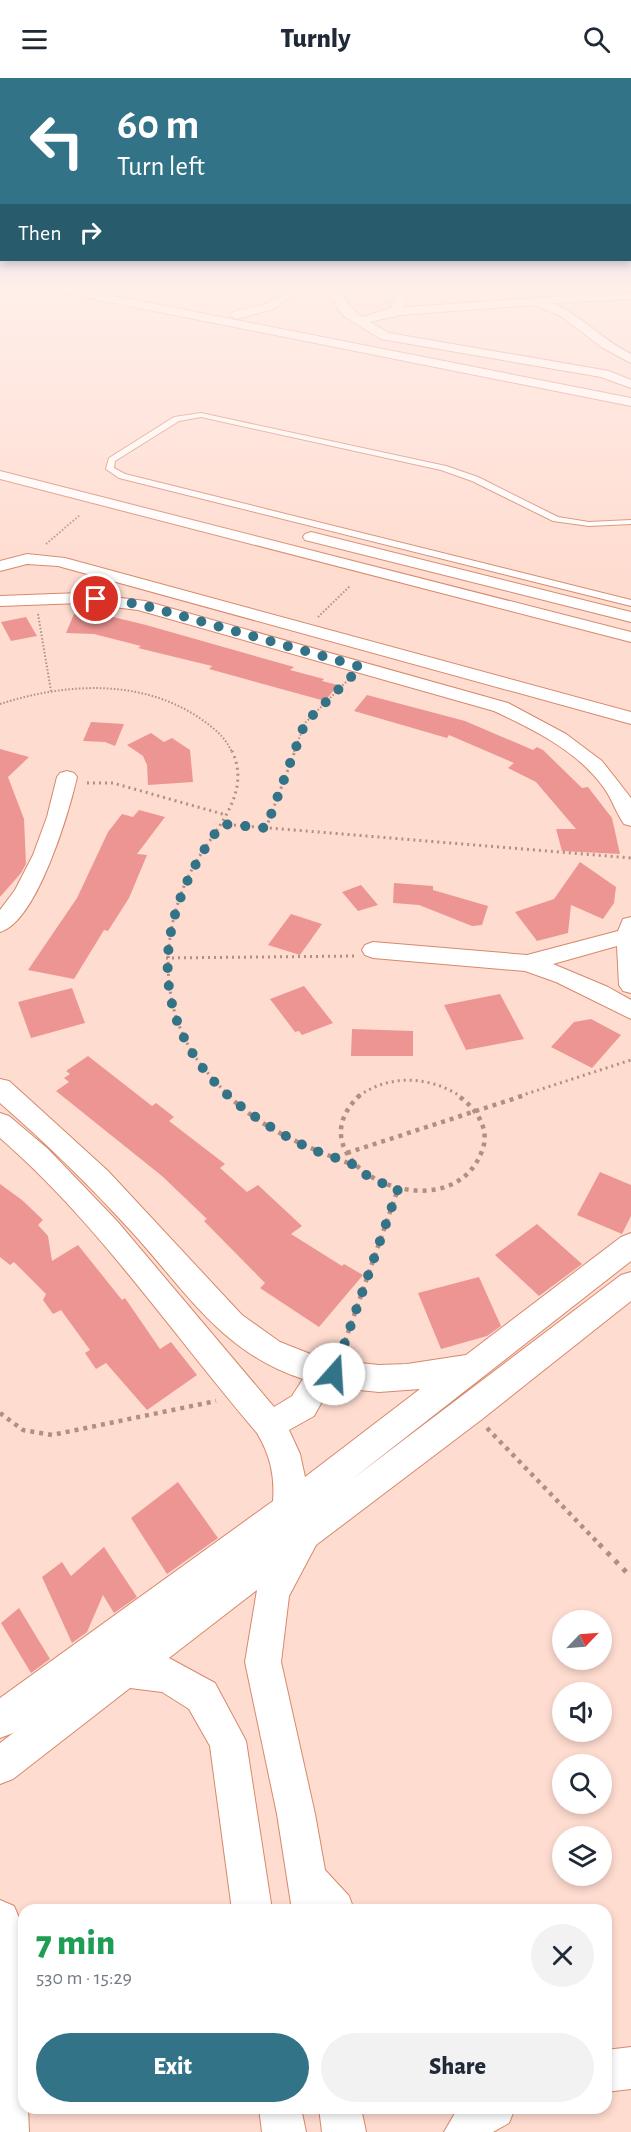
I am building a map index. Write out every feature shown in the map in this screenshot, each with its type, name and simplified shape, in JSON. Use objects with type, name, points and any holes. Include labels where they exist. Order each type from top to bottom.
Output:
[{"type":"street","points":[[524,381],[631,402]]},
{"type":"street","points":[[602,381],[631,386]]},
{"type":"street","points":[[0,459],[69,476]]},
{"type":"street","points":[[0,475],[631,637]]},
{"type":"street","points":[[103,485],[631,617]]},
{"type":"street","points":[[0,566],[27,559],[59,561],[631,718]]},
{"type":"street","points":[[0,601],[81,598],[139,604],[501,707],[536,723],[567,743],[594,766],[614,789],[631,820]]},
{"type":"street","points":[[0,925],[26,890],[46,850],[60,812],[66,781]]},
{"type":"street","points":[[527,963],[629,930],[631,985]]},
{"type":"street","points":[[379,950],[527,963],[564,976],[631,1011]]},
{"type":"street","points":[[0,1088],[52,1132],[105,1184],[214,1306],[243,1334],[279,1356],[327,1373],[371,1380],[413,1378],[475,1366]]},
{"type":"street","points":[[0,1123],[62,1178],[97,1217],[243,1396],[268,1423],[287,1460],[297,1520],[273,1592],[263,1662],[310,1895],[325,1904]]},
{"type":"street","points":[[0,1766],[125,1670],[475,1366],[631,1245]]},
{"type":"street","points":[[0,1720],[297,1520],[470,1410],[631,1284]]},
{"type":"street","points":[[568,1294],[593,1314]]},
{"type":"street","points":[[268,1423],[288,1417],[305,1406],[318,1383],[327,1373]]},
{"type":"street","points":[[125,1670],[167,1675],[202,1696],[228,1741],[251,1904]]},
{"type":"street","points":[[0,1920],[7,2132]]},
{"type":"street","points":[[612,2070],[631,2068]]},
{"type":"street","points":[[281,2114],[284,2132]]},
{"type":"street","points":[[341,2114],[344,2132]]},
{"type":"street","points":[[466,2132],[480,2114]]},
{"type":"lane","points":[[631,522],[597,525],[562,521],[544,515],[475,479],[443,468],[201,415],[177,419],[112,460],[110,464],[110,469],[122,476],[631,603]]},
{"type":"path","points":[[27,559],[80,515]]},
{"type":"path","points":[[306,628],[350,586]]},
{"type":"path","points":[[36,598],[51,691]]},
{"type":"path","points":[[266,828],[305,723],[361,667]]},
{"type":"path","points":[[0,704],[51,691],[84,688],[117,690],[149,695],[177,705],[201,717],[220,733],[233,752],[238,772],[236,794],[222,824],[204,847],[179,900],[166,958],[168,992],[178,1026],[197,1060],[225,1092],[262,1122],[297,1142],[356,1166]]},
{"type":"path","points":[[66,781],[113,783],[226,815]]},
{"type":"path","points":[[222,824],[631,858]]},
{"type":"path","points":[[166,958],[354,956],[379,950]]},
{"type":"path","points":[[346,1153],[631,1060]]},
{"type":"path","points":[[414,1079],[443,1085],[457,1092],[477,1111],[486,1135],[480,1159],[472,1170],[461,1179],[431,1190],[398,1189],[368,1176],[346,1153],[342,1141],[344,1117],[358,1096],[383,1083],[414,1079]]},
{"type":"path","points":[[327,1373],[398,1189]]},
{"type":"path","points":[[0,1413],[15,1428],[35,1436],[52,1435],[243,1396]]},
{"type":"path","points":[[470,1410],[631,1577]]},
{"type":"building","points":[[74,614],[109,616],[146,625],[294,667],[290,670],[338,685],[325,701],[209,669],[212,666],[138,648],[141,646],[94,634],[66,633]]},
{"type":"building","points":[[26,617],[37,636],[11,641],[1,622]]},
{"type":"building","points":[[367,695],[465,721],[533,750],[537,747],[543,750],[582,788],[588,787],[612,818],[620,854],[562,851],[556,829],[576,829],[536,782],[508,768],[514,763],[449,735],[447,738],[354,711]]},
{"type":"building","points":[[91,722],[124,724],[115,746],[105,742],[83,741]]},
{"type":"building","points":[[151,733],[164,742],[172,738],[190,750],[193,782],[148,785],[147,765],[143,756],[127,745]]},
{"type":"building","points":[[0,749],[29,757],[8,777],[24,819],[26,864],[0,897]]},
{"type":"building","points":[[139,810],[165,817],[137,854],[147,855],[129,898],[108,931],[104,930],[74,979],[28,970],[77,898],[108,832],[122,814],[133,817]]},
{"type":"building","points":[[580,862],[616,887],[614,903],[603,919],[571,905],[568,933],[537,941],[515,912],[554,899]]},
{"type":"building","points":[[394,883],[433,886],[433,890],[488,906],[482,925],[472,926],[419,905],[393,903]]},
{"type":"building","points":[[361,885],[378,905],[358,911],[342,892]]},
{"type":"building","points":[[291,914],[322,924],[300,955],[268,945]]},
{"type":"building","points":[[304,986],[333,1023],[302,1035],[299,1031],[295,1032],[270,999]]},
{"type":"building","points":[[72,988],[85,1023],[31,1038],[18,1002]]},
{"type":"building","points":[[500,994],[524,1039],[466,1050],[444,1005]]},
{"type":"building","points":[[591,1019],[621,1035],[592,1068],[551,1047],[574,1022]]},
{"type":"building","points":[[352,1029],[413,1031],[413,1056],[351,1056]]},
{"type":"building","points":[[88,1056],[152,1106],[156,1103],[174,1117],[169,1121],[225,1164],[220,1168],[247,1192],[258,1185],[302,1226],[291,1234],[342,1266],[344,1264],[363,1275],[319,1327],[260,1288],[265,1283],[204,1221],[207,1219],[162,1176],[56,1091],[69,1082],[64,1078],[70,1074],[66,1071]]},
{"type":"building","points":[[600,1172],[631,1185],[631,1216],[622,1234],[577,1215]]},
{"type":"building","points":[[0,1184],[22,1200],[43,1220],[38,1225],[48,1236],[52,1261],[78,1245],[122,1300],[125,1298],[160,1349],[171,1342],[197,1375],[147,1410],[106,1363],[96,1369],[85,1353],[90,1350],[61,1310],[53,1314],[43,1300],[46,1294],[14,1262],[10,1265],[0,1257]]},
{"type":"building","points":[[537,1224],[582,1264],[539,1296],[495,1255]]},
{"type":"building","points":[[479,1277],[501,1326],[487,1336],[441,1349],[418,1293]]},
{"type":"building","points":[[178,1482],[218,1538],[167,1574],[131,1518]]},
{"type":"building","points":[[104,1547],[137,1597],[114,1613],[103,1595],[87,1632],[72,1643],[42,1577],[62,1562],[71,1576]]},
{"type":"building","points":[[19,1608],[50,1659],[31,1673],[1,1623]]},
{"type":"route","points":[[96,599],[139,604],[361,667],[305,723],[266,828],[222,824],[204,847],[179,900],[166,958],[168,992],[178,1026],[197,1060],[225,1092],[262,1122],[306,1147],[356,1166],[382,1184],[398,1189],[334,1374]]}]
